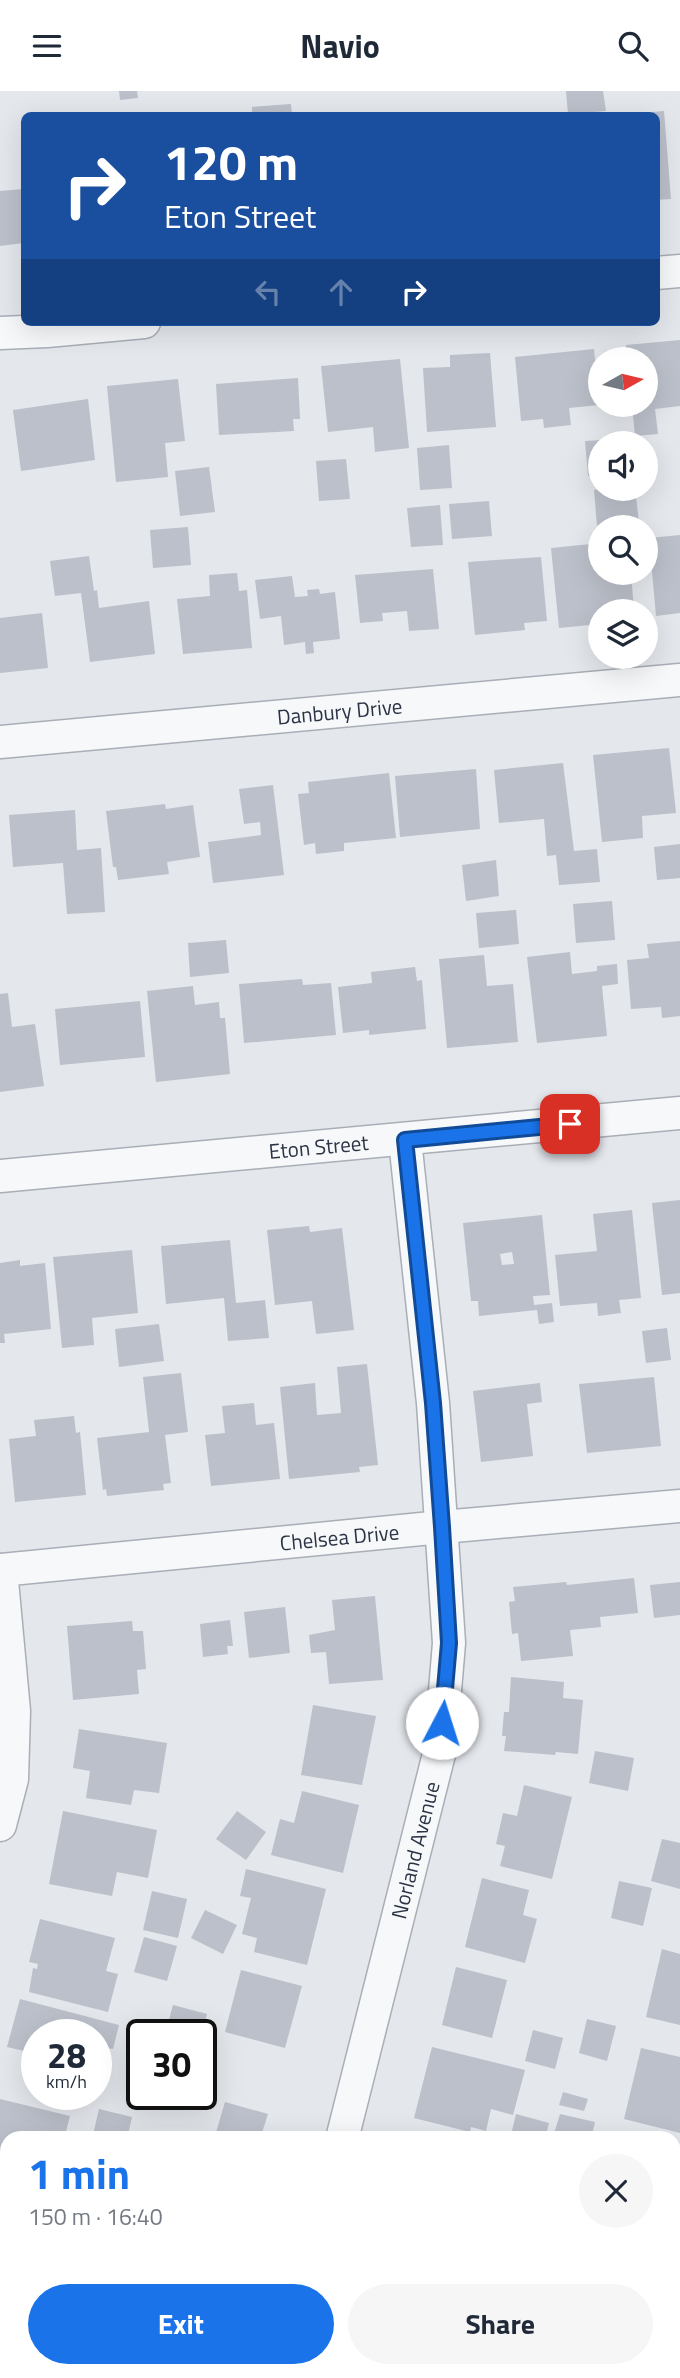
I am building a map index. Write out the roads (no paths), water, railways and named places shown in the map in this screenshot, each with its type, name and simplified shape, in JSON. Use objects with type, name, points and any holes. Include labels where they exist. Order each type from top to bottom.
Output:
[{"type":"street","points":[[660,273],[680,271]]},
{"type":"street","points":[[0,333],[101,326]]},
{"type":"street","name":"Danbury Drive","points":[[0,743],[680,680]]},
{"type":"street","name":"Eton Street","points":[[0,1176],[680,1113]]},
{"type":"street","name":"Norland Avenue","points":[[344,2131],[440,1750],[449,1643],[433,1403],[405,1140]]},
{"type":"street","name":"Chelsea Drive","points":[[1,1570],[680,1506]]},
{"type":"street","points":[[0,1825],[12,1779],[14,1711],[1,1570]]}]
